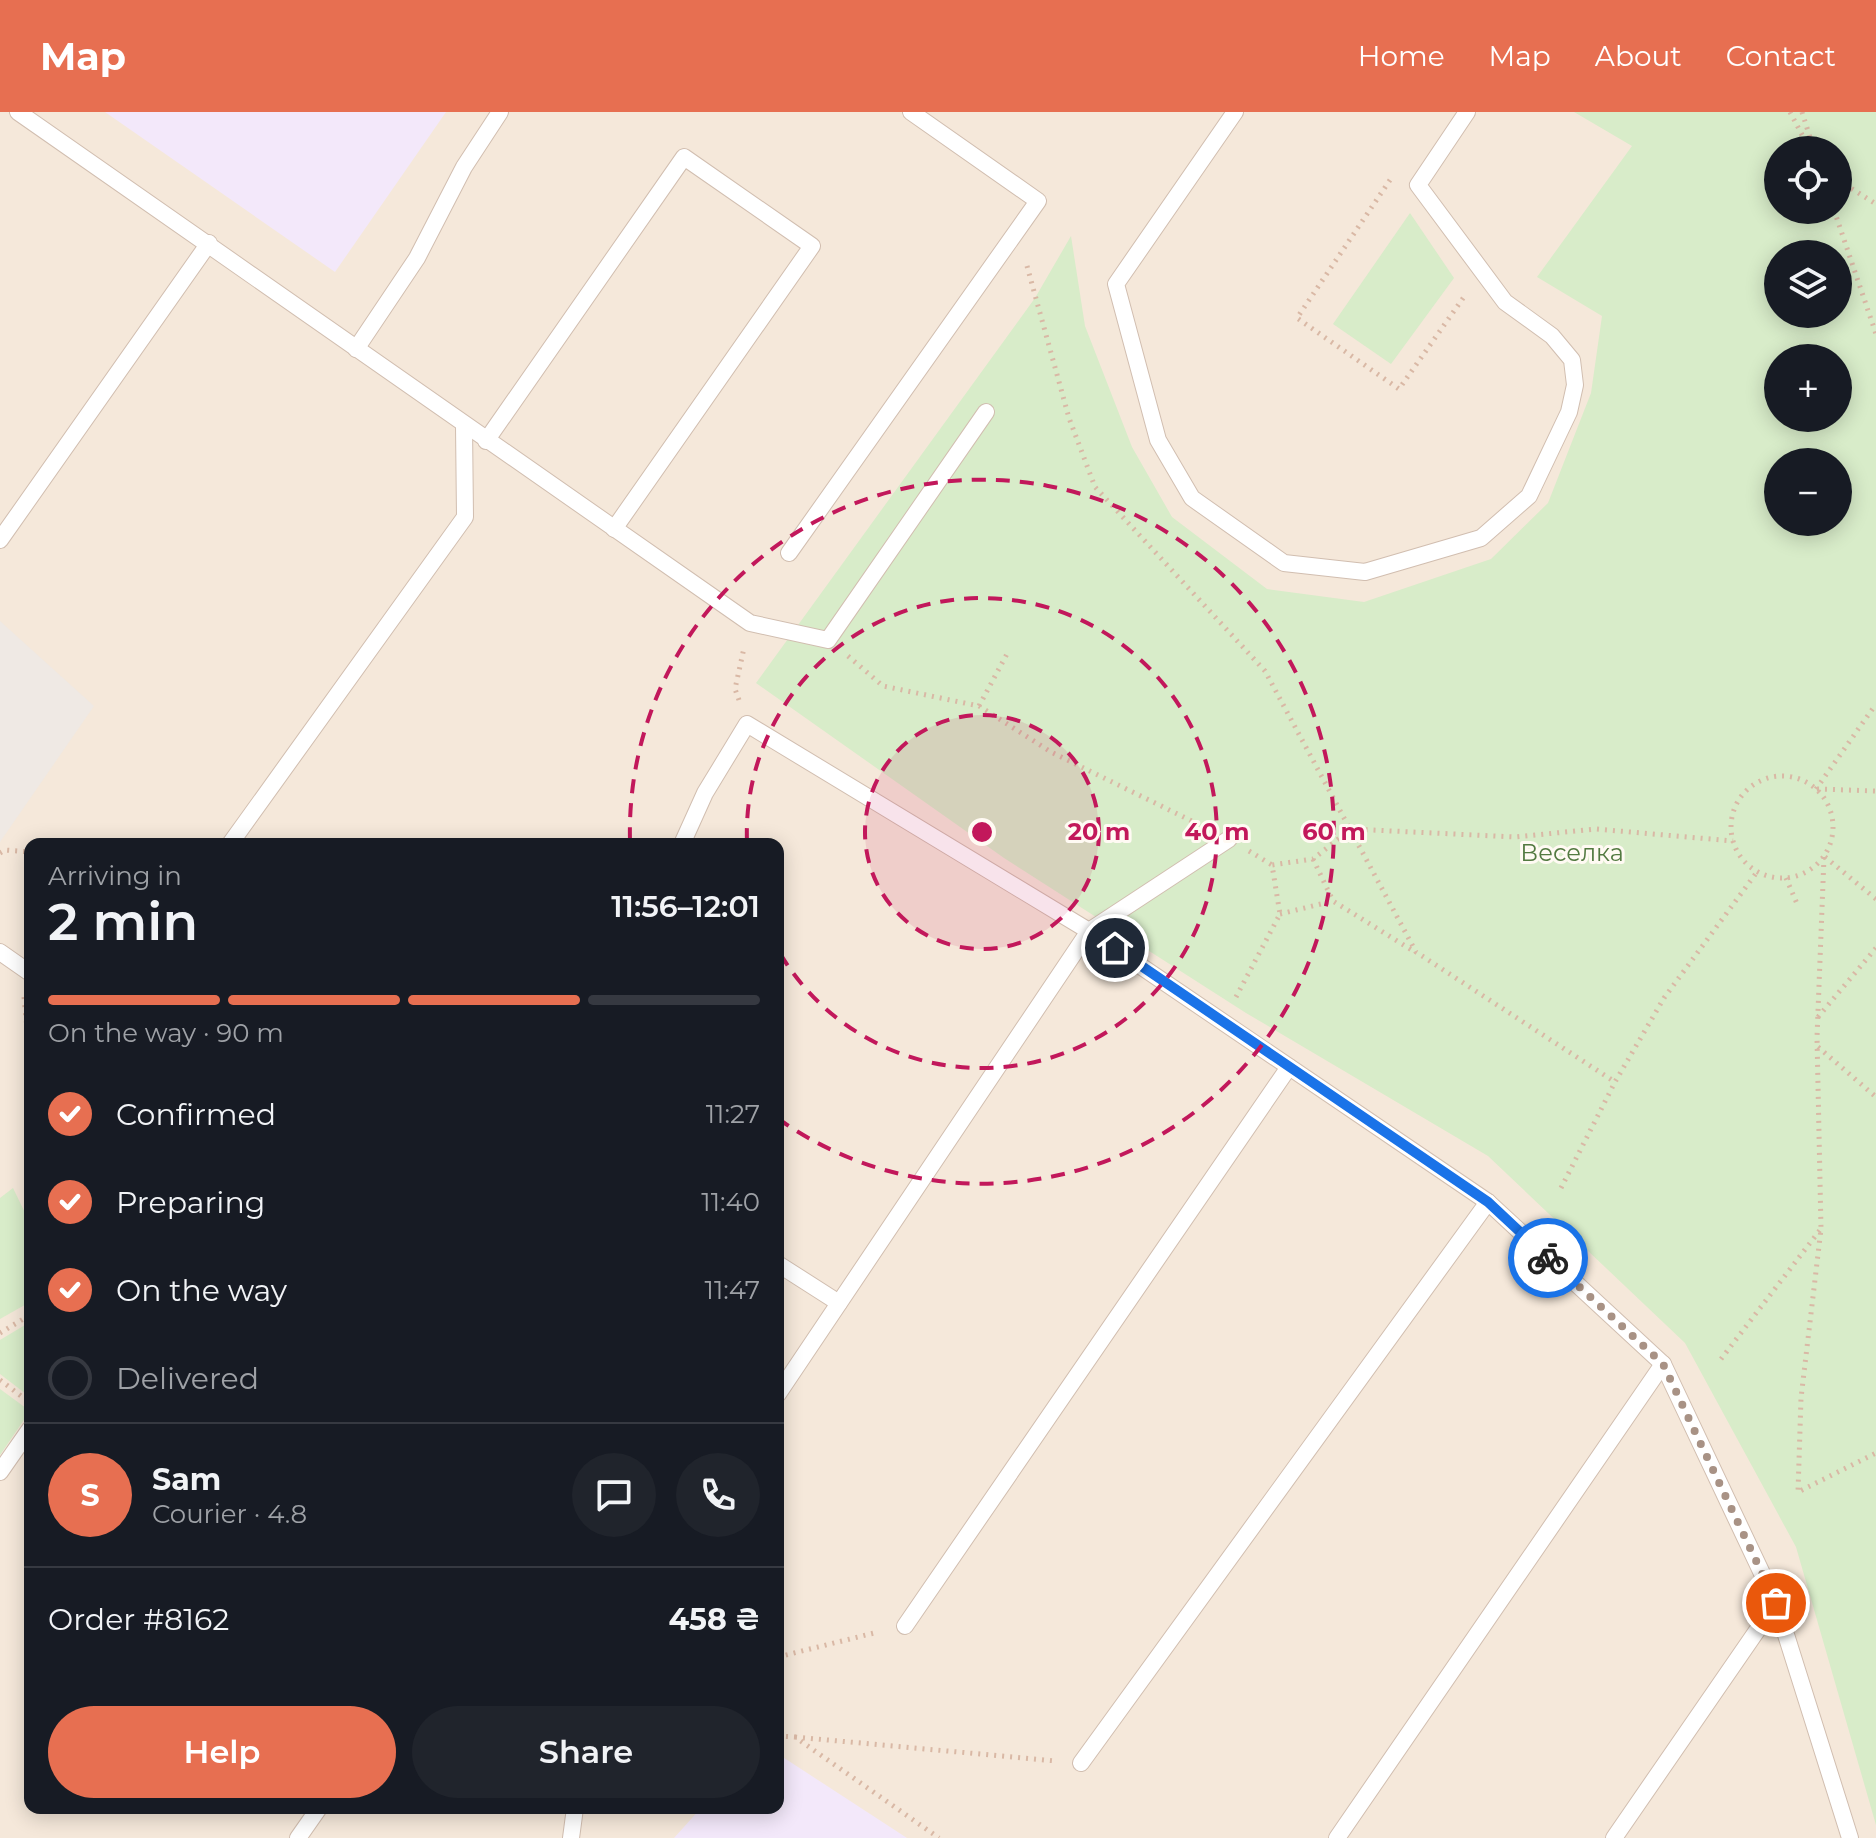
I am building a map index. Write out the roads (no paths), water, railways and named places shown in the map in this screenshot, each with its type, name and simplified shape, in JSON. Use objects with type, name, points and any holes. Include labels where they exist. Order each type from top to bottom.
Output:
[{"type":"lane","points":[[18,112],[750,623],[828,640],[986,412]]},
{"type":"lane","points":[[356,349],[417,258],[464,167],[500,112]]},
{"type":"lane","points":[[789,553],[1038,201],[911,112]]},
{"type":"lane","points":[[1235,112],[1116,284],[1158,440],[1192,498],[1284,563],[1365,572],[1481,538],[1529,496],[1569,412],[1575,385],[1572,360],[1552,336],[1505,302],[1418,185],[1467,112]]},
{"type":"lane","points":[[486,441],[684,157],[812,246],[614,529]]},
{"type":"lane","points":[[0,540],[209,243]]},
{"type":"lane","points":[[234,838],[465,517],[464,426]]},
{"type":"lane","points":[[685,838],[705,793],[747,724],[1089,931],[1488,1202],[1663,1364],[1776,1603],[1850,1838]]},
{"type":"lane","points":[[784,1385],[1089,931],[1229,839]]},
{"type":"lane","points":[[0,952],[24,968]]},
{"type":"lane","points":[[905,1626],[1289,1067]]},
{"type":"lane","points":[[1081,1763],[1488,1202]]},
{"type":"lane","points":[[784,1268],[839,1303]]},
{"type":"lane","points":[[1337,1838],[1663,1364]]},
{"type":"lane","points":[[0,1472],[24,1438]]},
{"type":"lane","points":[[1614,1838],[1776,1603]]},
{"type":"lane","points":[[298,1838],[315,1814]]},
{"type":"lane","points":[[571,1838],[574,1814]]},
{"type":"park label","name":"Веселка","points":[[1572,853]]}]
